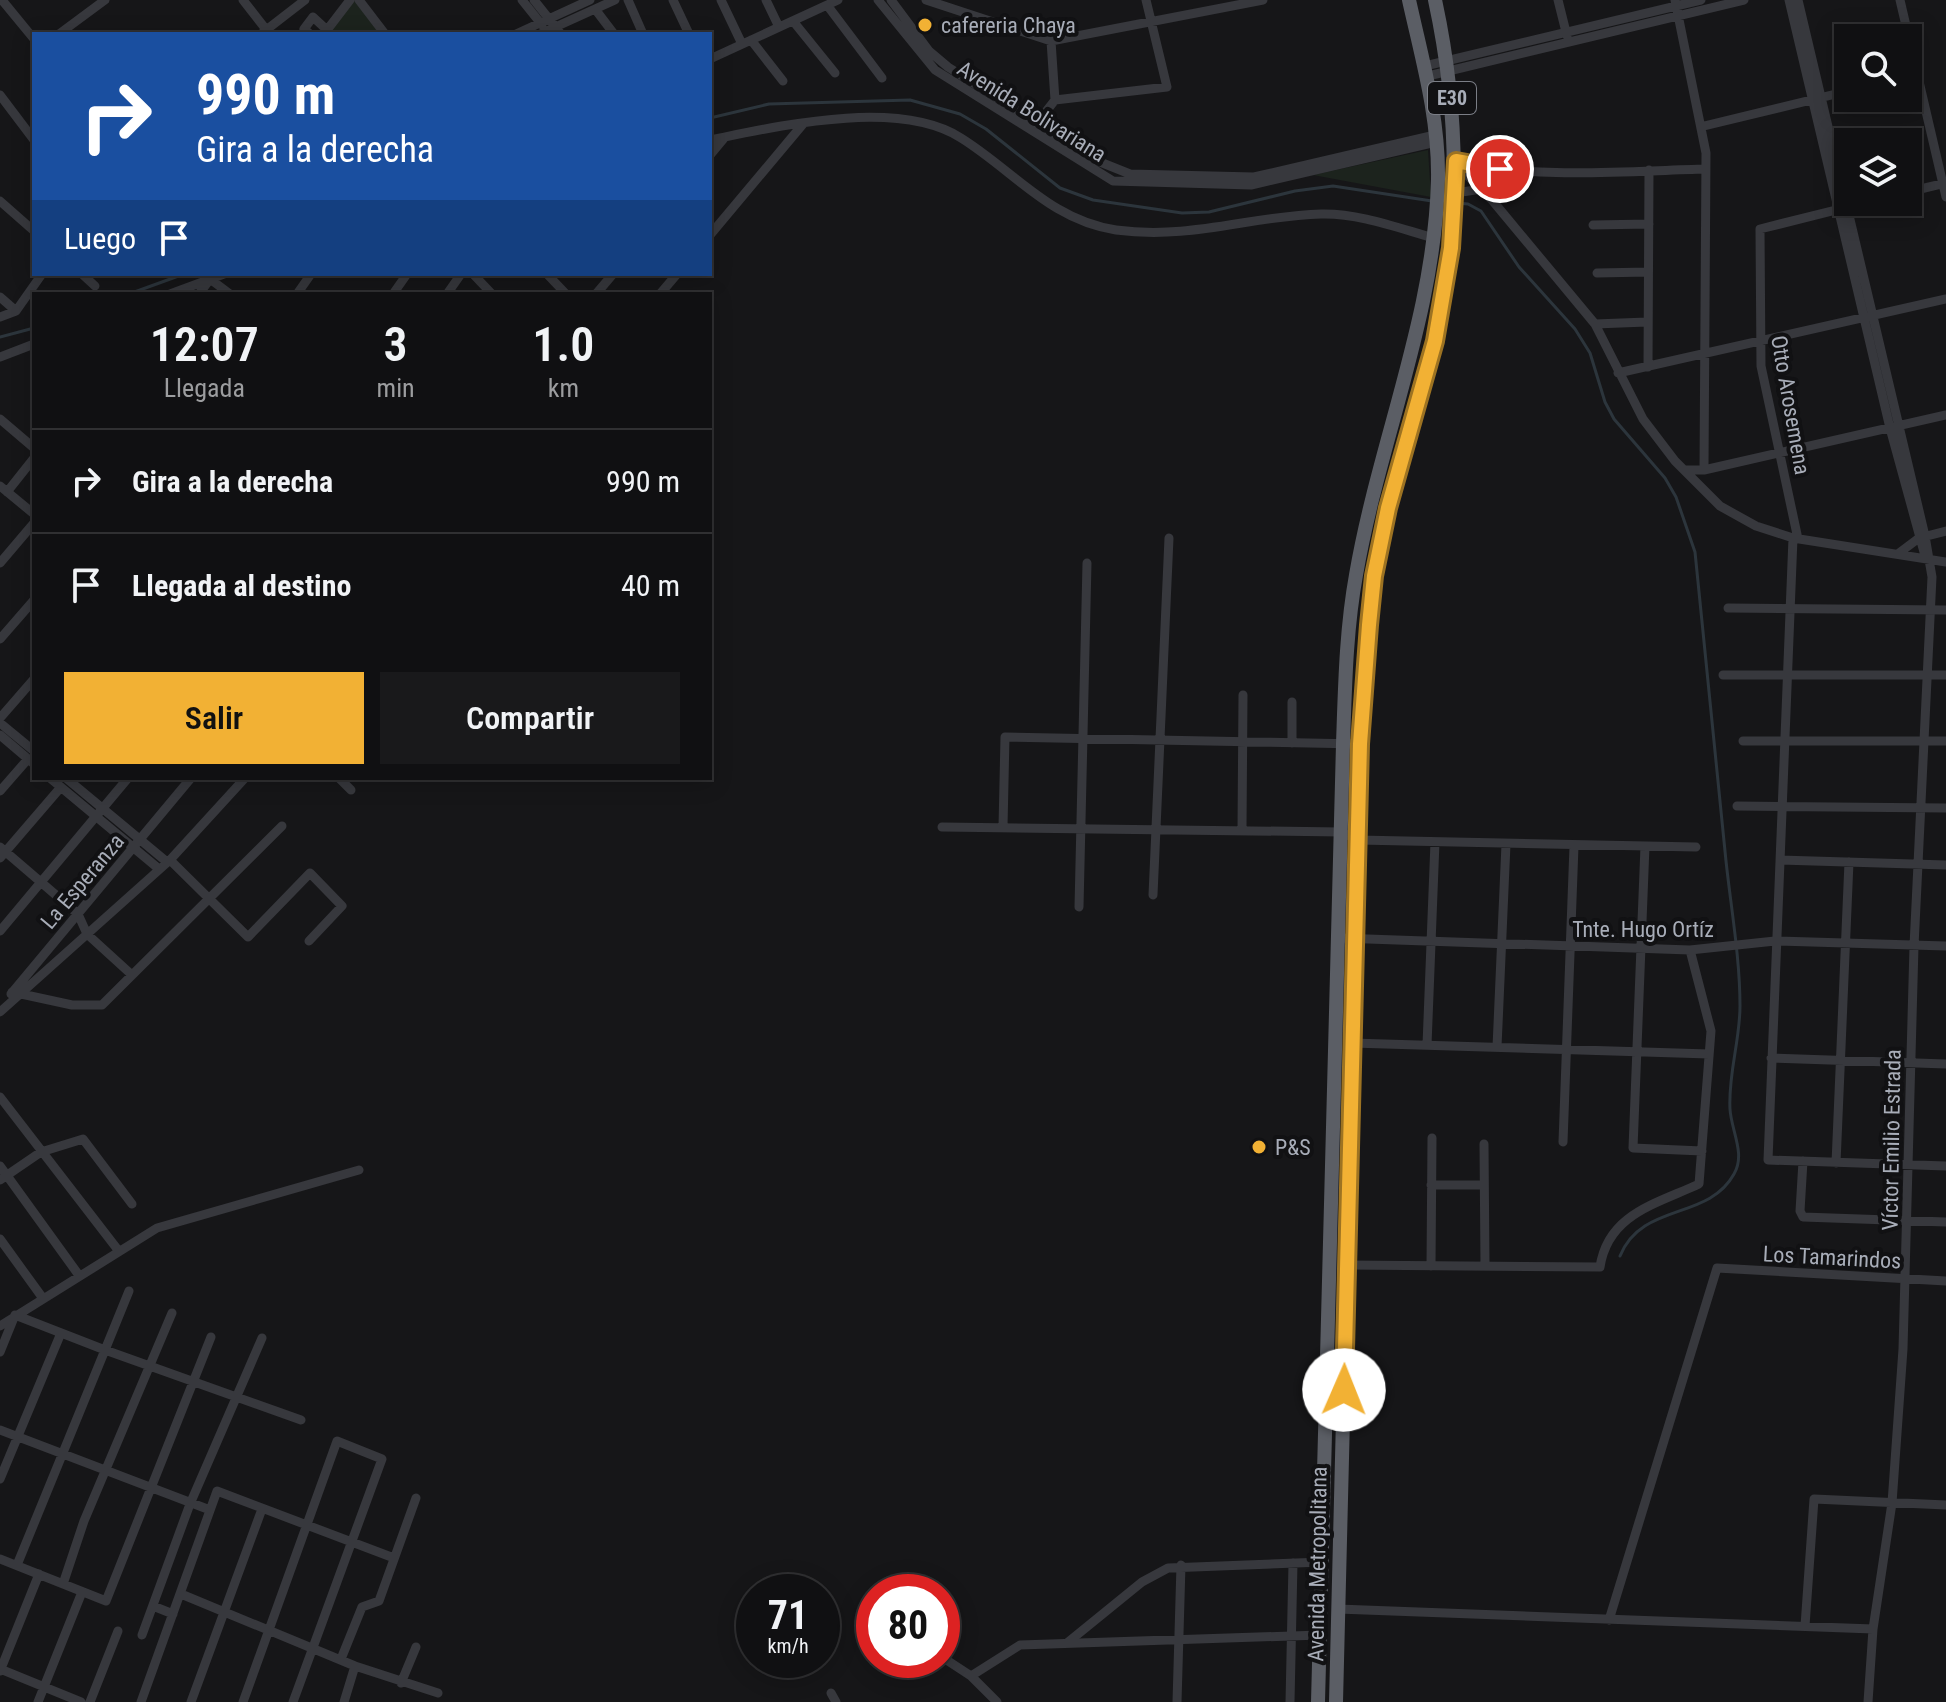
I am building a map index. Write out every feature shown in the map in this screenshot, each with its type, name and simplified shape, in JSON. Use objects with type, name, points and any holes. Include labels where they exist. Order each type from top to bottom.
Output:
[{"type":"highway","name":"E30","points":[[1318,1702],[1343,744],[1356,575],[1410,366],[1436,219],[1436,138],[1427,71],[1409,0]]},
{"type":"highway","name":"Avenida Metropolitana","points":[[1336,1702],[1360,744],[1374,576],[1435,341],[1454,220],[1456,162],[1448,67],[1435,0]]},
{"type":"highway","points":[[1380,475],[1397,479]]},
{"type":"highway","points":[[1325,1449],[1341,1456]]},
{"type":"street","points":[[17,0],[4,4],[32,37]]},
{"type":"street","points":[[62,32],[105,0]]},
{"type":"street","points":[[243,0],[264,32]]},
{"type":"street","points":[[266,32],[305,0]]},
{"type":"street","points":[[308,32],[304,29],[313,17],[326,32],[350,0]]},
{"type":"street","points":[[359,0],[383,32]]},
{"type":"street","points":[[522,0],[549,29]]},
{"type":"street","points":[[534,0],[549,29]]},
{"type":"street","points":[[529,32],[549,29],[593,4],[615,0]]},
{"type":"street","points":[[628,0],[642,32]]},
{"type":"street","points":[[673,0],[688,32]]},
{"type":"street","points":[[721,0],[746,42],[783,81]]},
{"type":"street","points":[[766,0],[779,27]]},
{"type":"street","points":[[712,58],[823,4],[838,0]]},
{"type":"street","name":"Avenida Bolivariana","points":[[878,0],[929,65],[1033,127],[1119,172],[1234,178],[1269,174],[1436,138]]},
{"type":"street","name":"Avenida Bolivariana","points":[[891,0],[935,57],[1033,127]]},
{"type":"street","points":[[926,0],[1051,41],[1153,24],[1239,2],[1263,0]]},
{"type":"street","points":[[1055,100],[1167,87],[1146,0]]},
{"type":"street","points":[[1558,0],[1568,38]]},
{"type":"street","points":[[1427,71],[1568,38],[1701,0]]},
{"type":"street","points":[[1677,7],[1744,0]]},
{"type":"street","points":[[1789,0],[1816,99]]},
{"type":"street","points":[[1798,0],[1816,99]]},
{"type":"street","points":[[1900,0],[1904,24]]},
{"type":"street","points":[[593,4],[613,32]]},
{"type":"street","points":[[823,4],[882,78]]},
{"type":"street","points":[[1677,7],[1704,126],[1704,470]]},
{"type":"street","points":[[793,21],[835,73]]},
{"type":"street","points":[[1033,127],[1055,100],[1051,41]]},
{"type":"street","points":[[1704,126],[1834,94]]},
{"type":"street","points":[[0,95],[32,137]]},
{"type":"street","name":"Víctor Emilio Estrada","points":[[1816,99],[1834,174]]},
{"type":"street","points":[[1922,106],[1946,197]]},
{"type":"street","points":[[712,140],[803,124],[878,119],[938,127],[972,145],[1048,206],[1080,221],[1113,229],[1201,231],[1324,214],[1359,218],[1434,238]]},
{"type":"street","points":[[712,233],[803,124]]},
{"type":"street","points":[[712,153],[725,137]]},
{"type":"street","points":[[1456,162],[1528,171],[1706,169]]},
{"type":"street","points":[[1456,162],[1595,324],[1643,419],[1683,470],[1731,514],[1796,538],[1946,562]]},
{"type":"street","points":[[1648,367],[1649,170]]},
{"type":"street","points":[[1922,188],[1944,183]]},
{"type":"street","points":[[1455,195],[1482,189]]},
{"type":"street","points":[[0,201],[32,229]]},
{"type":"street","name":"Otto Arosemena","points":[[1803,1161],[1768,1160],[1772,941],[1780,860],[1796,538],[1759,343],[1760,229],[1834,210]]},
{"type":"street","name":"Víctor Emilio Estrada","points":[[1844,216],[1932,577],[1914,946],[1905,1279],[1892,1503],[1873,1629],[1868,1702]]},
{"type":"street","points":[[1593,225],[1649,224]]},
{"type":"street","points":[[1597,273],[1648,272]]},
{"type":"street","points":[[0,317],[16,311],[41,276]]},
{"type":"street","points":[[84,276],[95,286]]},
{"type":"street","points":[[175,292],[218,276]]},
{"type":"street","points":[[475,276],[487,292]]},
{"type":"street","points":[[549,276],[564,292]]},
{"type":"street","points":[[598,292],[611,276]]},
{"type":"street","points":[[662,292],[675,276]]},
{"type":"street","points":[[200,292],[210,279]]},
{"type":"street","points":[[210,279],[227,292]]},
{"type":"street","points":[[0,297],[16,311]]},
{"type":"street","points":[[1618,373],[1946,299]]},
{"type":"street","points":[[1595,324],[1647,322]]},
{"type":"street","points":[[0,357],[32,345]]},
{"type":"street","points":[[1683,470],[1704,470],[1946,415]]},
{"type":"street","points":[[0,419],[32,446]]},
{"type":"street","points":[[32,460],[3,489],[32,512]]},
{"type":"street","points":[[0,563],[32,525]]},
{"type":"street","points":[[1899,553],[1922,537],[1946,531]]},
{"type":"street","points":[[1153,895],[1157,740],[1169,538]]},
{"type":"street","points":[[1079,907],[1087,563]]},
{"type":"street","points":[[0,639],[32,602]]},
{"type":"street","points":[[1728,608],[1946,610]]},
{"type":"street","points":[[1723,675],[1946,675]]},
{"type":"street","points":[[32,681],[0,721],[32,758]]},
{"type":"street","points":[[1242,830],[1243,695]]},
{"type":"street","points":[[1292,702],[1292,743]]},
{"type":"street","points":[[0,735],[32,758]]},
{"type":"street","points":[[1003,827],[1005,737],[1360,744]]},
{"type":"street","points":[[1743,741],[1946,741]]},
{"type":"street","points":[[0,791],[32,758]]},
{"type":"street","points":[[0,931],[126,780]]},
{"type":"street","name":"La Esperanza","points":[[0,1010],[189,780]]},
{"type":"street","points":[[16,993],[166,864],[243,780]]},
{"type":"street","points":[[341,780],[351,790]]},
{"type":"street","points":[[132,975],[87,934],[78,914],[2,852],[66,781],[137,844],[210,898],[248,937],[310,873],[342,906],[309,941]]},
{"type":"street","points":[[1737,806],[1946,808]]},
{"type":"street","points":[[16,993],[72,1005],[102,1005],[282,826]]},
{"type":"street","points":[[942,827],[1341,832],[1358,840],[1696,847]]},
{"type":"street","points":[[1427,1045],[1435,842]]},
{"type":"street","points":[[1497,1047],[1506,844]]},
{"type":"street","points":[[1563,1142],[1574,846]]},
{"type":"street","points":[[1645,846],[1633,1148],[1702,1151]]},
{"type":"street","points":[[1780,860],[1946,865]]},
{"type":"street","points":[[1836,1163],[1849,862]]},
{"type":"street","name":"Tnte. Hugo Ortíz","points":[[1339,938],[1690,950],[1772,941],[1946,946]]},
{"type":"street","points":[[1346,1265],[1600,1267],[1607,1241],[1628,1216],[1699,1184],[1709,1015],[1690,950]]},
{"type":"street","points":[[1352,1043],[1709,1054]]},
{"type":"street","points":[[1771,1058],[1946,1064]]},
{"type":"street","points":[[0,1097],[118,1250]]},
{"type":"street","points":[[1431,1266],[1432,1138]]},
{"type":"street","points":[[3,1178],[41,1152],[83,1139],[132,1204]]},
{"type":"street","points":[[1484,1144],[1485,1266]]},
{"type":"street","points":[[1946,1166],[1803,1161],[1800,1211],[1803,1217],[1946,1222]]},
{"type":"street","points":[[0,1166],[3,1178],[78,1274]]},
{"type":"street","points":[[0,1326],[78,1274],[157,1228],[359,1170]]},
{"type":"street","points":[[1431,1185],[1484,1185]]},
{"type":"street","points":[[0,1239],[42,1297]]},
{"type":"street","name":"Los Tamarindos","points":[[1609,1620],[1717,1268],[1946,1281]]},
{"type":"street","points":[[17,1565],[129,1291]]},
{"type":"street","points":[[63,1584],[84,1521],[172,1313]]},
{"type":"street","points":[[15,1315],[301,1420]]},
{"type":"street","points":[[0,1352],[15,1315]]},
{"type":"street","points":[[0,1479],[61,1333]]},
{"type":"street","points":[[0,1559],[106,1601],[211,1337]]},
{"type":"street","points":[[142,1635],[190,1504],[262,1338]]},
{"type":"street","points":[[0,1430],[148,1489],[210,1510]]},
{"type":"street","points":[[243,1702],[337,1441],[382,1459],[293,1702]]},
{"type":"street","points":[[141,1702],[217,1491],[394,1558]]},
{"type":"street","points":[[341,1659],[362,1607],[379,1601],[416,1498]]},
{"type":"street","points":[[1805,1626],[1814,1499],[1946,1505]]},
{"type":"street","points":[[191,1702],[262,1509]]},
{"type":"street","points":[[1067,1643],[1148,1578],[1181,1565],[1322,1562]]},
{"type":"street","points":[[1290,1702],[1293,1563]]},
{"type":"street","points":[[1177,1702],[1181,1565]]},
{"type":"street","points":[[39,1574],[0,1670],[81,1702]]},
{"type":"street","points":[[38,1702],[82,1592]]},
{"type":"street","points":[[181,1594],[355,1666],[438,1693]]},
{"type":"street","points":[[153,1606],[173,1614]]},
{"type":"street","points":[[1338,1609],[1873,1629]]},
{"type":"street","points":[[90,1702],[118,1631]]},
{"type":"street","points":[[971,1676],[1020,1645],[1320,1635]]},
{"type":"street","points":[[401,1683],[416,1647]]},
{"type":"street","points":[[344,1702],[355,1666]]},
{"type":"street","points":[[960,1669],[997,1702]]},
{"type":"shaded area","points":[[355,0],[379,32],[330,32]]},
{"type":"shaded area","points":[[1428,150],[1431,197],[1313,175]]},
{"type":"waterway","points":[[712,118],[769,104],[910,100],[960,114],[986,129],[1060,188],[1093,200],[1182,213],[1209,212],[1295,191],[1333,186],[1432,201]]},
{"type":"waterway","points":[[1456,203],[1468,204],[1481,211],[1519,267],[1575,329],[1590,353],[1605,402],[1614,419],[1665,478],[1676,497],[1695,552],[1739,970],[1740,1006],[1730,1096],[1739,1158],[1734,1174],[1723,1189],[1708,1199],[1643,1227],[1630,1239],[1620,1256]]},
{"type":"waterway","points":[[134,292],[178,276]]},
{"type":"waterway","points":[[0,337],[32,329]]},
{"type":"place","name":"cafereria Chaya","points":[[925,25]]},
{"type":"place","name":"P&S","points":[[1259,1147]]},
{"type":"route","points":[[1344,1390],[1360,744],[1374,576],[1388,508],[1435,341],[1451,248],[1456,161],[1500,169]]}]
